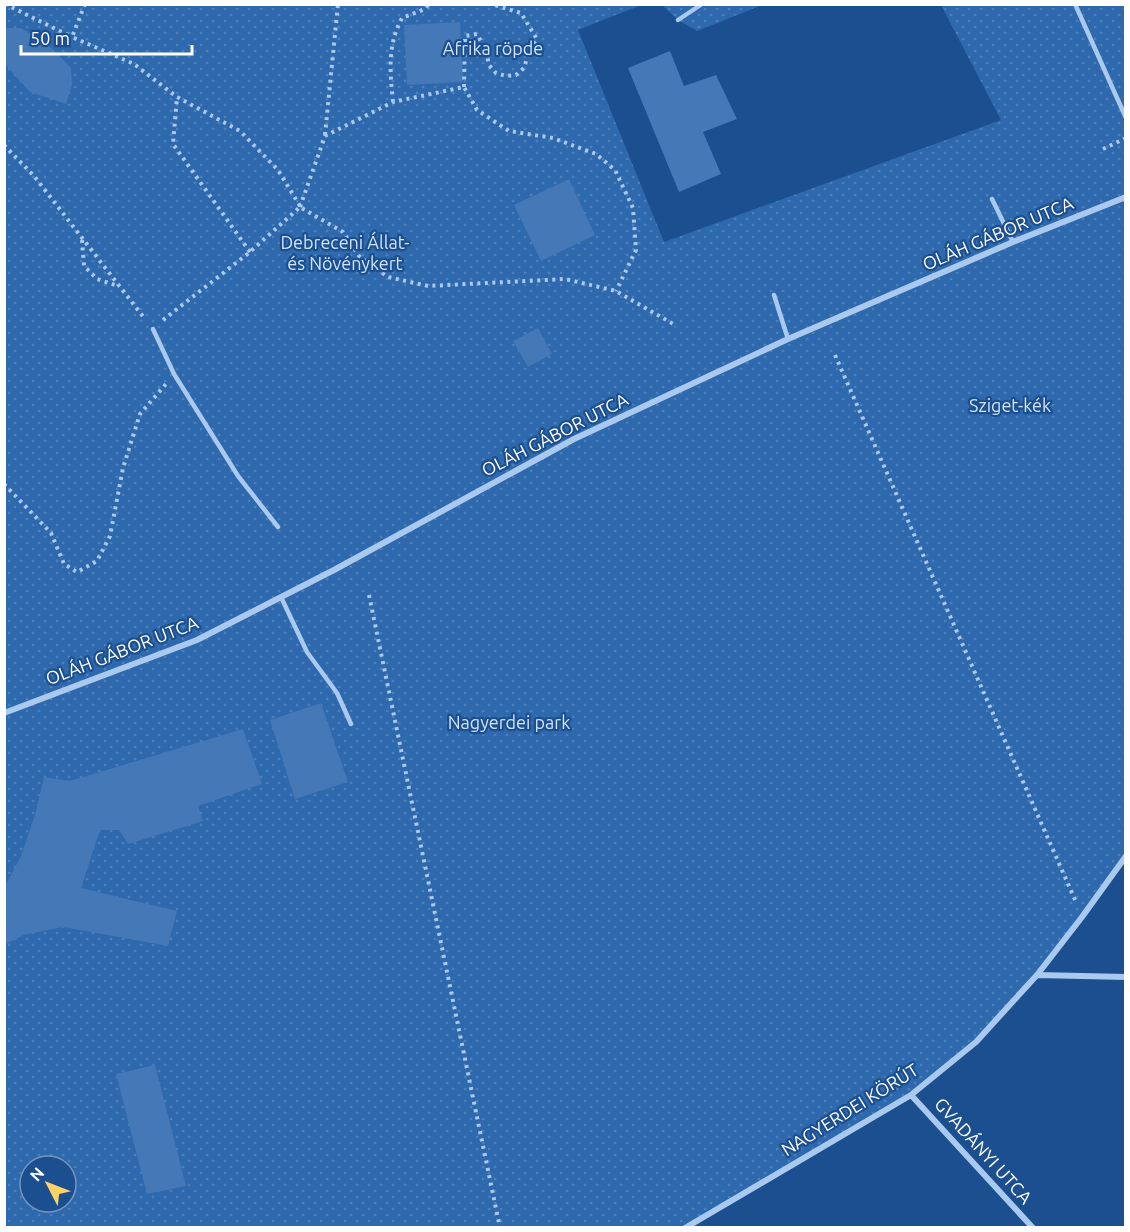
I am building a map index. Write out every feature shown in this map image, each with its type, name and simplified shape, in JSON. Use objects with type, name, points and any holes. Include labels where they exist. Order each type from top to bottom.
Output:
[{"type":"street","name":"OLÁH GÁBOR UTCA","points":[[4,712],[197,640],[345,564],[574,440],[788,339],[1013,242],[1125,197]]},
{"type":"street","name":"NAGYERDEI KÖRÚT","points":[[685,1227],[911,1095],[975,1042],[1037,975],[1125,856]]},
{"type":"street","points":[[1037,975],[1125,976]]},
{"type":"street","name":"GVADÁNYI UTCA","points":[[911,1095],[1033,1227]]},
{"type":"lane","points":[[678,20],[702,4]]},
{"type":"lane","points":[[1075,4],[1125,118]]},
{"type":"lane","points":[[993,199],[1013,242]]},
{"type":"lane","points":[[774,295],[788,339]]},
{"type":"lane","points":[[153,328],[174,374],[238,476],[278,527]]},
{"type":"lane","points":[[281,597],[307,652],[337,693],[351,724]]},
{"type":"path","points":[[5,4],[134,64],[177,97],[240,131],[279,170],[300,207],[343,232],[359,256],[388,277],[428,286],[565,279],[616,291],[675,325]]},
{"type":"path","points":[[72,37],[85,4]]},
{"type":"path","points":[[4,145],[34,176],[153,328],[250,252],[300,207],[325,136],[338,4]]},
{"type":"path","points":[[393,102],[390,65],[395,31],[402,18],[425,9],[429,4]]},
{"type":"path","points":[[491,4],[521,13],[537,39],[530,48],[524,68],[516,75],[506,76],[496,73],[489,65],[486,51],[477,34],[465,36],[464,87],[477,110],[509,131],[553,138],[596,154],[615,170],[633,208],[636,250],[616,291]]},
{"type":"path","points":[[325,136],[393,102],[464,87]]},
{"type":"path","points":[[177,97],[173,144],[250,252]]},
{"type":"path","points":[[1103,149],[1125,138]]},
{"type":"path","points":[[81,238],[84,266],[97,279],[119,286]]},
{"type":"path","points":[[835,355],[1082,917]]},
{"type":"path","points":[[4,484],[51,533],[64,564],[77,572],[97,561],[110,536],[123,468],[140,414],[174,374]]},
{"type":"path","points":[[369,595],[500,1227]]},
{"type":"green space","name":"Nagyerdei park","points":[[5,5],[641,5],[578,30],[664,242],[1001,120],[941,5],[1125,5],[1125,856],[1037,975],[976,1042],[911,1095],[685,1227],[5,1227]]},
{"type":"green space","points":[[662,5],[762,5],[697,31],[678,20]]},
{"type":"building","points":[[460,22],[463,82],[407,85],[404,25]]},
{"type":"building","points":[[4,28],[21,28],[43,41],[71,68],[72,85],[66,104],[30,92],[4,63]]},
{"type":"building","points":[[670,51],[684,86],[716,75],[737,119],[703,132],[721,174],[679,192],[628,68]]},
{"type":"building","points":[[569,179],[595,235],[541,261],[514,205]]},
{"type":"building","points":[[538,328],[552,354],[528,367],[513,341]]},
{"type":"building","points":[[321,703],[348,782],[295,799],[270,720]]},
{"type":"building","points":[[243,729],[262,784],[198,806],[203,821],[128,844],[119,830],[100,830],[81,888],[177,911],[168,946],[63,927],[24,935],[4,945],[4,888],[21,856],[35,815],[44,777],[70,781]]},
{"type":"building","points":[[155,1065],[186,1186],[147,1194],[116,1074]]},
{"type":"park label","name":"Afrika röpde","points":[[493,49]]},
{"type":"park label","name":"Debreceni Állat- és Növénykert","points":[[345,253]]},
{"type":"park label","name":"Sziget-kék","points":[[1010,406]]}]
